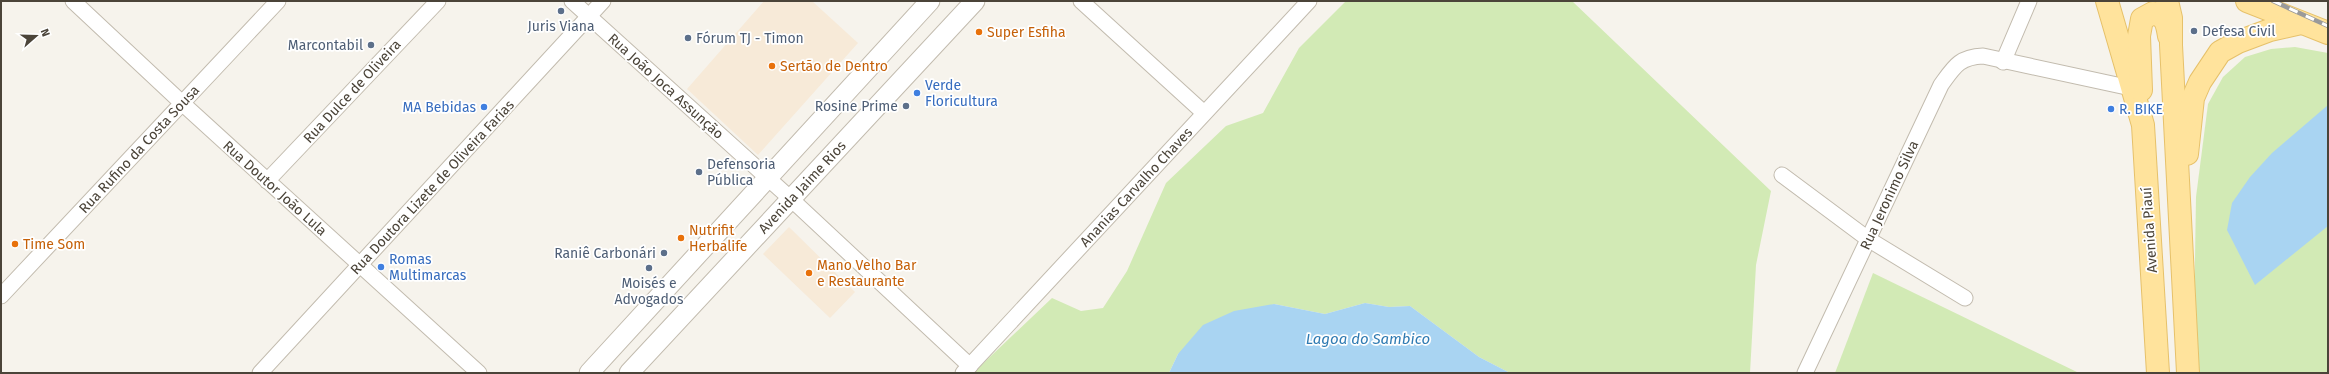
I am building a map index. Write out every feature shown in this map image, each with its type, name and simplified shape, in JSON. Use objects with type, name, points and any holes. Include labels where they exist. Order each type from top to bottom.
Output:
[{"type":"main road","name":"Avenida Piauí","points":[[2107,1],[2131,88],[2143,125],[2158,373]]},
{"type":"main road","points":[[2168,1],[2171,18],[2171,45],[2188,373]]},
{"type":"main road","points":[[2247,1],[2328,33]]},
{"type":"main road","points":[[2143,125],[2139,36],[2142,19],[2152,13],[2160,15],[2166,22],[2171,45]]},
{"type":"main road","points":[[2180,220],[2193,98],[2207,69],[2220,52],[2238,42],[2270,30],[2301,23]]},
{"type":"street","name":"Rua Doutor João Lula","points":[[73,1],[267,181],[479,373]]},
{"type":"street","name":"Rua Rufino da Costa Sousa","points":[[1,296],[278,1]]},
{"type":"street","name":"Rua Dulce de Oliveira","points":[[267,181],[438,1]]},
{"type":"street","name":"Rua João Joca Assunção","points":[[572,1],[791,199],[967,370]]},
{"type":"street","name":"Rua Doutora Lizete de Oliveira Farias","points":[[260,373],[603,1]]},
{"type":"street","points":[[589,373],[660,298],[767,178],[930,1]]},
{"type":"street","name":"Avenida Jaime Rios","points":[[629,373],[682,318],[975,1]]},
{"type":"street","points":[[1081,1],[1204,113]]},
{"type":"street","name":"Ananias Carvalho Chaves","points":[[967,370],[1309,1]]},
{"type":"street","points":[[2003,62],[2029,1]]},
{"type":"street","name":"Rua Jeronimo Silva","points":[[1806,373],[1941,85],[1956,64],[1971,57],[1983,56],[2003,62],[2131,88]]},
{"type":"street","points":[[1782,175],[1868,239],[1965,298]]},
{"type":"street","points":[[660,298],[682,318]]},
{"type":"shaded area","name":"Sertão de Dentro","points":[[764,1],[812,1],[858,43],[758,155],[687,89]]},
{"type":"shaded area","name":"Mano Velho Bar e Restaurante","points":[[789,227],[855,292],[830,318],[763,254]]},
{"type":"green space","points":[[1346,1],[1572,1],[1771,191],[1756,265],[1750,373],[1510,373],[1479,357],[1410,306],[1389,307],[1365,303],[1325,314],[1274,304],[1178,354],[1169,373],[973,373],[1052,298],[1081,311],[1103,308],[1127,271],[1166,183],[1226,126],[1263,113],[1299,48]]},
{"type":"green space","points":[[2295,47],[2328,53],[2328,373],[2199,373],[2194,322],[2196,197],[2208,104],[2223,77],[2245,57],[2271,49]]},
{"type":"green space","points":[[1873,273],[2079,373],[1835,373]]},
{"type":"water","points":[[2328,105],[2328,226],[2255,285],[2227,230],[2232,203],[2250,177],[2272,153]]},
{"type":"water","name":"Lagoa do Sambico","points":[[1365,303],[1389,307],[1410,306],[1479,357],[1510,373],[1169,373],[1178,354],[1203,325],[1234,311],[1274,304],[1325,314]]},
{"type":"railway","points":[[2273,1],[2328,26]]},
{"type":"place","name":"Juris Viana","points":[[561,11]]},
{"type":"place","name":"Defesa Civil","points":[[2194,31]]},
{"type":"place","name":"Super Esfiha","points":[[979,32]]},
{"type":"place","name":"Fórum TJ - Timon","points":[[688,38]]},
{"type":"place","name":"Marcontabil","points":[[371,45]]},
{"type":"place","name":"Sertão de Dentro","points":[[772,66]]},
{"type":"place","name":"Verde Floricultura","points":[[917,93]]},
{"type":"place","name":"Rosine Prime","points":[[906,106]]},
{"type":"place","name":"MA Bebidas","points":[[484,107]]},
{"type":"place","name":"R. BIKE","points":[[2111,109]]},
{"type":"place","name":"Defensoria Pública","points":[[699,172]]},
{"type":"place","name":"Nutrifit Herbalife","points":[[681,238]]},
{"type":"place","name":"Time Som","points":[[15,244]]},
{"type":"place","name":"Raniê Carbonári","points":[[664,253]]},
{"type":"place","name":"Romas Multimarcas","points":[[381,267]]},
{"type":"place","name":"Moisés e Advogados","points":[[649,268]]},
{"type":"place","name":"Mano Velho Bar e Restaurante","points":[[809,273]]}]
